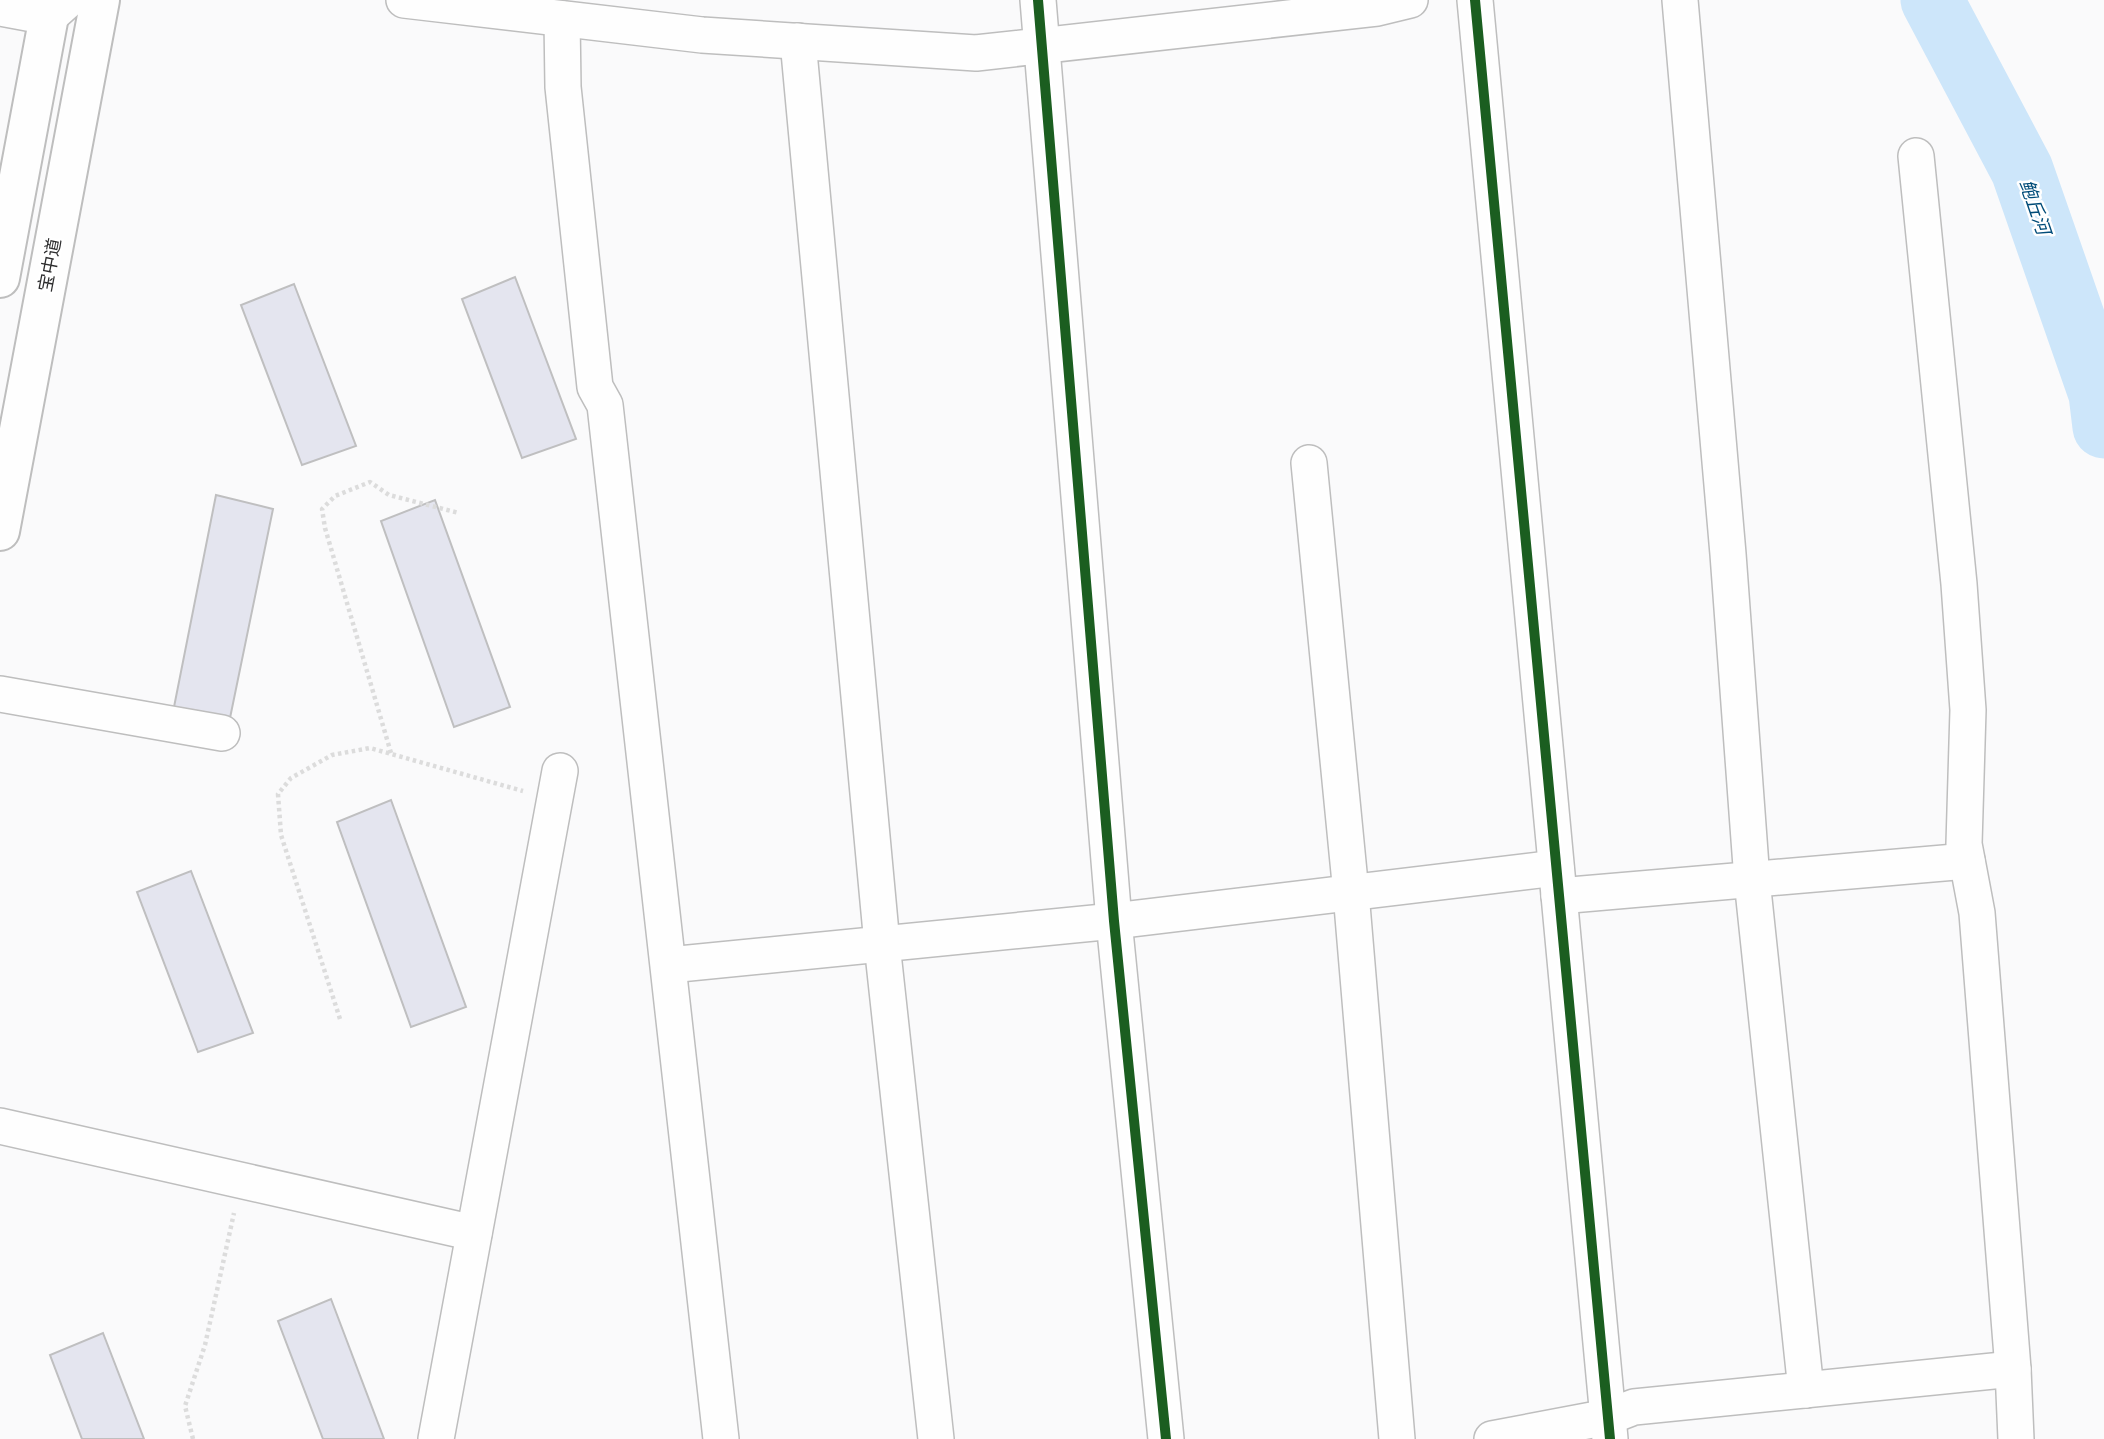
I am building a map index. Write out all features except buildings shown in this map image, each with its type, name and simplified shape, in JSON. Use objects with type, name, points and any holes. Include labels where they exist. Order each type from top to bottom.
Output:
[{"type":"street","name":"宝中道","points":[[0,531],[100,0]]},
{"type":"street","points":[[404,0],[702,35],[976,53],[1377,8],[1410,0]]},
{"type":"street","points":[[1038,0],[1114,921],[1166,1439]]},
{"type":"street","points":[[1475,0],[1609,1428]]},
{"type":"street","points":[[1680,0],[1728,554],[1752,880],[1806,1390]]},
{"type":"street","points":[[0,8],[56,6],[0,278]]},
{"type":"street","points":[[562,19],[563,87],[595,387],[605,405],[721,1439]]},
{"type":"street","points":[[798,41],[882,944],[936,1439]]},
{"type":"street","points":[[1916,156],[1959,584],[1968,710],[1964,844],[1976,913],[2013,1369],[2016,1439]]},
{"type":"street","points":[[1309,463],[1351,893],[1397,1439]]},
{"type":"street","points":[[0,694],[222,733]]},
{"type":"street","points":[[436,1439],[557,785]]},
{"type":"street","points":[[668,965],[1114,921],[1351,893],[1558,882],[1752,880],[1967,861]]},
{"type":"street","points":[[0,1126],[474,1233]]},
{"type":"street","points":[[1492,1439],[1609,1428],[1634,1407],[2013,1369]]},
{"type":"path","points":[[391,754],[322,509],[335,496],[370,482],[389,495],[459,513]]},
{"type":"path","points":[[340,1019],[281,835],[278,794],[291,778],[332,755],[370,748],[557,785]]},
{"type":"path","points":[[193,1439],[185,1406],[205,1345],[241,1181]]},
{"type":"waterway","name":"鲍丘河","points":[[1932,0],[2022,170],[2100,394],[2104,427]]},
{"type":"cycle path","points":[[1038,0],[1114,921],[1166,1439]]},
{"type":"cycle path","points":[[1475,0],[1610,1439]]}]
